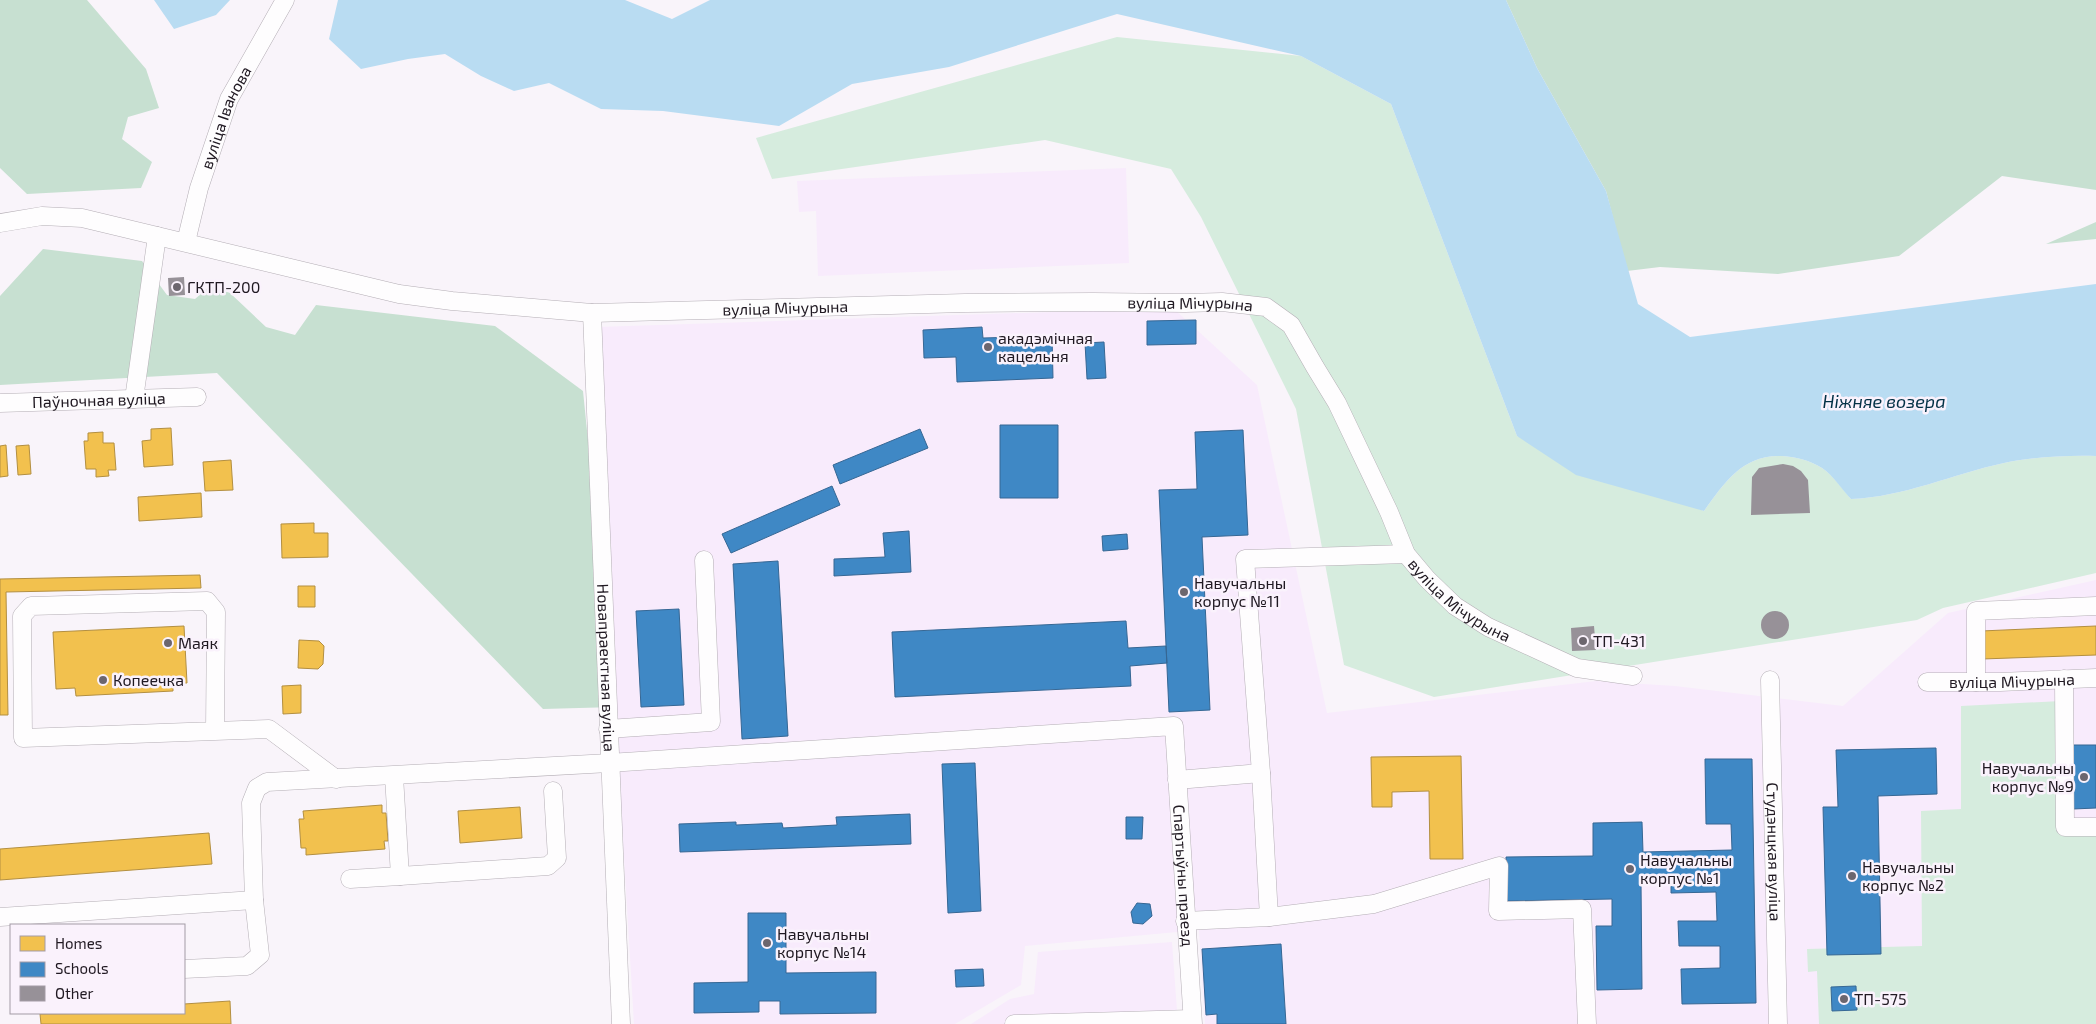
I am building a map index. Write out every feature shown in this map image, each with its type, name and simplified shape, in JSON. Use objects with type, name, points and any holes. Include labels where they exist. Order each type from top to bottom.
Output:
[{"type":"street","name":"вуліца Іванова","points":[[186,242],[199,188],[229,99],[285,0]]},
{"type":"street","name":"вуліца Мічурына","points":[[0,223],[42,216],[82,218],[400,294],[452,302],[592,312],[1084,302],[1222,302],[1266,307],[1290,326],[1337,403],[1390,512],[1406,554],[1427,579],[1455,606],[1488,626],[1577,668],[1632,676]]},
{"type":"street","points":[[134,399],[157,236]]},
{"type":"street","name":"Новапраектная вуліца","points":[[592,312],[621,1024]]},
{"type":"street","name":"Паўночная вуліца","points":[[0,403],[198,397]]},
{"type":"street","points":[[1269,917],[1261,774],[1245,559],[1406,554]]},
{"type":"street","points":[[608,728],[710,722],[704,560]]},
{"type":"street","points":[[215,731],[216,612],[207,601],[31,606],[22,616],[23,738],[215,731],[269,729],[336,779]]},
{"type":"street","points":[[1976,682],[1976,611],[2096,606]]},
{"type":"street","name":"вуліца Мічурына","points":[[1927,682],[2096,678]]},
{"type":"street","points":[[2064,679],[2065,827],[2096,827]]},
{"type":"street","name":"Студэнцкая вуліца","points":[[1770,680],[1778,1024]]},
{"type":"street","name":"Спартыўны праезд","points":[[609,763],[1174,726],[1185,921],[1193,1021]]},
{"type":"street","points":[[185,969],[247,966],[260,955],[254,900],[251,803],[257,788],[267,782],[609,763]]},
{"type":"street","points":[[1177,780],[1261,774]]},
{"type":"street","points":[[394,776],[400,876]]},
{"type":"street","points":[[350,879],[548,866],[557,858],[553,791]]},
{"type":"street","points":[[1185,921],[1269,917],[1374,904],[1499,866],[1498,911],[1582,909],[1587,1024]]},
{"type":"street","points":[[0,917],[254,900]]},
{"type":"street","points":[[1014,1024],[1193,1021]]},
{"type":"shaded area","points":[[1126,168],[1129,263],[818,276],[816,211],[799,212],[797,181]]},
{"type":"shaded area","points":[[1173,308],[1257,385],[1327,713],[1596,681],[1675,686],[1843,706],[1948,613],[2096,580],[2096,1024],[1205,1024],[1199,930],[1025,946],[1021,985],[955,1024],[634,1024],[615,707],[598,327]]},
{"type":"shaded area","points":[[1172,942],[1178,1024],[971,1024],[1010,999],[1034,994],[1038,952]]},
{"type":"green space","points":[[0,0],[87,0],[146,69],[159,108],[128,117],[122,139],[152,162],[141,188],[27,194],[0,168]]},
{"type":"green space","points":[[1506,0],[2096,0],[2096,190],[2002,176],[1899,256],[1778,274],[1660,267],[1627,271],[1606,191],[1537,68]]},
{"type":"green space","points":[[1117,37],[1301,56],[1391,104],[1517,436],[1704,511],[1719,490],[1736,472],[1745,465],[1768,457],[1793,457],[1817,465],[1838,483],[1851,499],[1909,490],[1985,468],[2026,459],[2096,456],[2096,573],[1943,608],[1917,620],[1434,697],[1344,665],[1296,409],[1201,217],[1171,169],[1045,140],[772,179],[756,138]]},
{"type":"green space","points":[[2096,222],[2096,239],[2046,244]]},
{"type":"green space","points":[[43,249],[142,261],[167,295],[195,299],[210,286],[230,293],[266,327],[295,335],[316,305],[495,326],[583,391],[615,707],[543,709],[217,373],[0,385],[0,296]]},
{"type":"green space","points":[[2061,701],[2063,820],[2096,821],[2096,1024],[1819,1024],[1817,971],[1808,972],[1807,949],[1922,946],[1921,811],[1961,809],[1961,706]]},
{"type":"water","points":[[154,0],[230,0],[216,15],[174,29]]},
{"type":"water","name":"Ніжняе возера","points":[[338,0],[625,0],[672,19],[710,0],[1506,0],[1537,68],[1606,191],[1638,304],[1690,337],[2096,284],[2096,456],[2026,459],[1985,468],[1909,490],[1851,499],[1830,475],[1817,465],[1793,457],[1768,457],[1745,465],[1736,472],[1719,490],[1704,511],[1576,475],[1517,436],[1391,104],[1301,56],[1117,14],[949,67],[852,84],[779,126],[663,111],[601,109],[549,83],[514,91],[481,76],[445,54],[408,59],[361,69],[329,39]]},
{"type":"building: Homes","points":[[171,428],[173,465],[144,467],[142,441],[151,440],[151,429]]},
{"type":"building: Homes","points":[[103,432],[103,443],[114,443],[116,470],[108,470],[109,476],[96,477],[96,469],[86,469],[84,441],[88,441],[88,433]]},
{"type":"building: Homes","points":[[6,445],[8,476],[0,477],[0,446]]},
{"type":"building: Homes","points":[[29,445],[31,474],[18,475],[16,446]]},
{"type":"building: Homes","points":[[231,460],[233,490],[205,491],[203,462]]},
{"type":"building: Homes","points":[[201,493],[202,517],[139,521],[138,497]]},
{"type":"building: Homes","points":[[314,523],[314,533],[328,533],[328,557],[282,558],[281,524]]},
{"type":"building: Homes","points":[[200,575],[201,588],[6,592],[8,715],[0,715],[0,579]]},
{"type":"building: Homes","points":[[298,586],[315,586],[315,607],[298,607]]},
{"type":"building: Homes","points":[[184,626],[187,683],[173,683],[173,691],[76,696],[75,688],[56,689],[53,632]]},
{"type":"building: Homes","points":[[2096,626],[2096,655],[1982,659],[1981,631]]},
{"type":"building: Homes","points":[[299,640],[319,641],[324,646],[323,664],[318,669],[298,668]]},
{"type":"building: Homes","points":[[301,685],[301,713],[283,714],[282,686]]},
{"type":"building: Homes","points":[[1461,756],[1463,859],[1430,859],[1429,791],[1392,792],[1392,807],[1372,807],[1371,757]]},
{"type":"building: Homes","points":[[382,805],[382,813],[386,813],[388,841],[384,841],[385,849],[306,855],[306,848],[301,848],[299,819],[304,819],[303,811]]},
{"type":"building: Homes","points":[[520,807],[522,838],[460,843],[458,811]]},
{"type":"building: Homes","points":[[209,833],[212,864],[0,880],[0,849]]},
{"type":"building: Homes","points":[[230,1001],[231,1024],[41,1024],[40,1014],[185,1014],[185,1004]]},
{"type":"building: Schools","points":[[1196,320],[1196,344],[1147,345],[1147,321]]},
{"type":"building: Schools","name":"акадэмічная кацельня","points":[[982,327],[983,338],[1052,336],[1053,378],[957,382],[956,357],[924,358],[923,330]]},
{"type":"building: Schools","points":[[1104,342],[1106,378],[1087,379],[1085,343]]},
{"type":"building: Schools","points":[[1000,425],[1058,425],[1058,498],[1000,498]]},
{"type":"building: Schools","points":[[920,429],[928,448],[840,484],[833,465]]},
{"type":"building: Schools","name":"Навучальны корпус №11","points":[[1243,430],[1248,535],[1202,537],[1210,710],[1169,712],[1159,490],[1197,489],[1195,432]]},
{"type":"building: Schools","points":[[832,486],[840,505],[731,553],[722,534]]},
{"type":"building: Schools","points":[[909,531],[911,572],[834,576],[834,559],[885,557],[883,533]]},
{"type":"building: Schools","points":[[1127,534],[1128,549],[1103,551],[1102,536]]},
{"type":"building: Schools","points":[[778,561],[788,736],[742,739],[733,564]]},
{"type":"building: Schools","points":[[679,609],[684,705],[641,707],[636,611]]},
{"type":"building: Schools","points":[[1126,621],[1128,648],[1166,646],[1167,663],[1130,666],[1131,686],[895,697],[892,632]]},
{"type":"building: Schools","name":"Навучальны корпус №9","points":[[2072,745],[2096,745],[2096,808],[2073,809]]},
{"type":"building: Schools","name":"Навучальны корпус №2","points":[[1936,748],[1937,794],[1878,796],[1881,954],[1827,955],[1823,807],[1838,807],[1836,750]]},
{"type":"building: Schools","name":"Навучальны корпус №1","points":[[1705,759],[1752,759],[1756,1003],[1682,1004],[1681,969],[1720,968],[1720,946],[1679,946],[1678,921],[1717,921],[1716,892],[1671,893],[1671,882],[1641,882],[1642,989],[1597,990],[1596,926],[1612,926],[1612,899],[1507,901],[1506,857],[1593,856],[1593,823],[1642,822],[1643,852],[1732,850],[1731,824],[1706,824]]},
{"type":"building: Schools","points":[[975,763],[981,911],[948,913],[942,764]]},
{"type":"building: Schools","points":[[910,814],[911,844],[680,852],[679,824],[736,822],[736,825],[782,823],[783,828],[837,825],[836,817]]},
{"type":"building: Schools","points":[[1126,817],[1143,817],[1142,839],[1126,839]]},
{"type":"building: Schools","points":[[1137,903],[1150,904],[1152,916],[1143,924],[1133,923],[1131,912]]},
{"type":"building: Schools","name":"Навучальны корпус №14","points":[[748,913],[786,913],[786,973],[876,972],[876,1013],[780,1014],[780,1001],[759,1001],[759,1012],[694,1013],[694,983],[748,982]]},
{"type":"building: Schools","points":[[1281,944],[1286,1024],[1217,1024],[1217,1014],[1206,1015],[1202,949]]},
{"type":"building: Schools","points":[[983,969],[984,986],[956,987],[955,970]]},
{"type":"building: Schools","name":"ТП-575","points":[[1856,986],[1857,1010],[1832,1011],[1831,987]]},
{"type":"building: Other","name":"ГКТП-200","points":[[184,277],[185,295],[169,296],[168,278]]},
{"type":"building: Other","points":[[1783,464],[1793,466],[1801,471],[1808,480],[1810,513],[1751,515],[1752,477],[1759,468]]},
{"type":"building: Other","points":[[1775,611],[1785,615],[1789,625],[1785,635],[1775,639],[1765,635],[1761,625],[1765,615]]},
{"type":"building: Other","name":"ТП-431","points":[[1594,626],[1596,650],[1572,651],[1571,628]]},
{"type":"place","name":"ГКТП-200","points":[[177,287]]},
{"type":"place","name":"акадэмічная кацельня","points":[[988,347]]},
{"type":"place","name":"Навучальны корпус №11","points":[[1184,592]]},
{"type":"place","name":"ТП-431","points":[[1583,641]]},
{"type":"place","name":"Маяк","points":[[168,643]]},
{"type":"place","name":"Копеечка","points":[[103,680]]},
{"type":"place","name":"Навучальны корпус №9","points":[[2084,777]]},
{"type":"place","name":"Навучальны корпус №1","points":[[1630,869]]},
{"type":"place","name":"Навучальны корпус №2","points":[[1852,876]]},
{"type":"place","name":"Навучальны корпус №14","points":[[767,943]]},
{"type":"place","name":"ТП-575","points":[[1844,999]]}]
